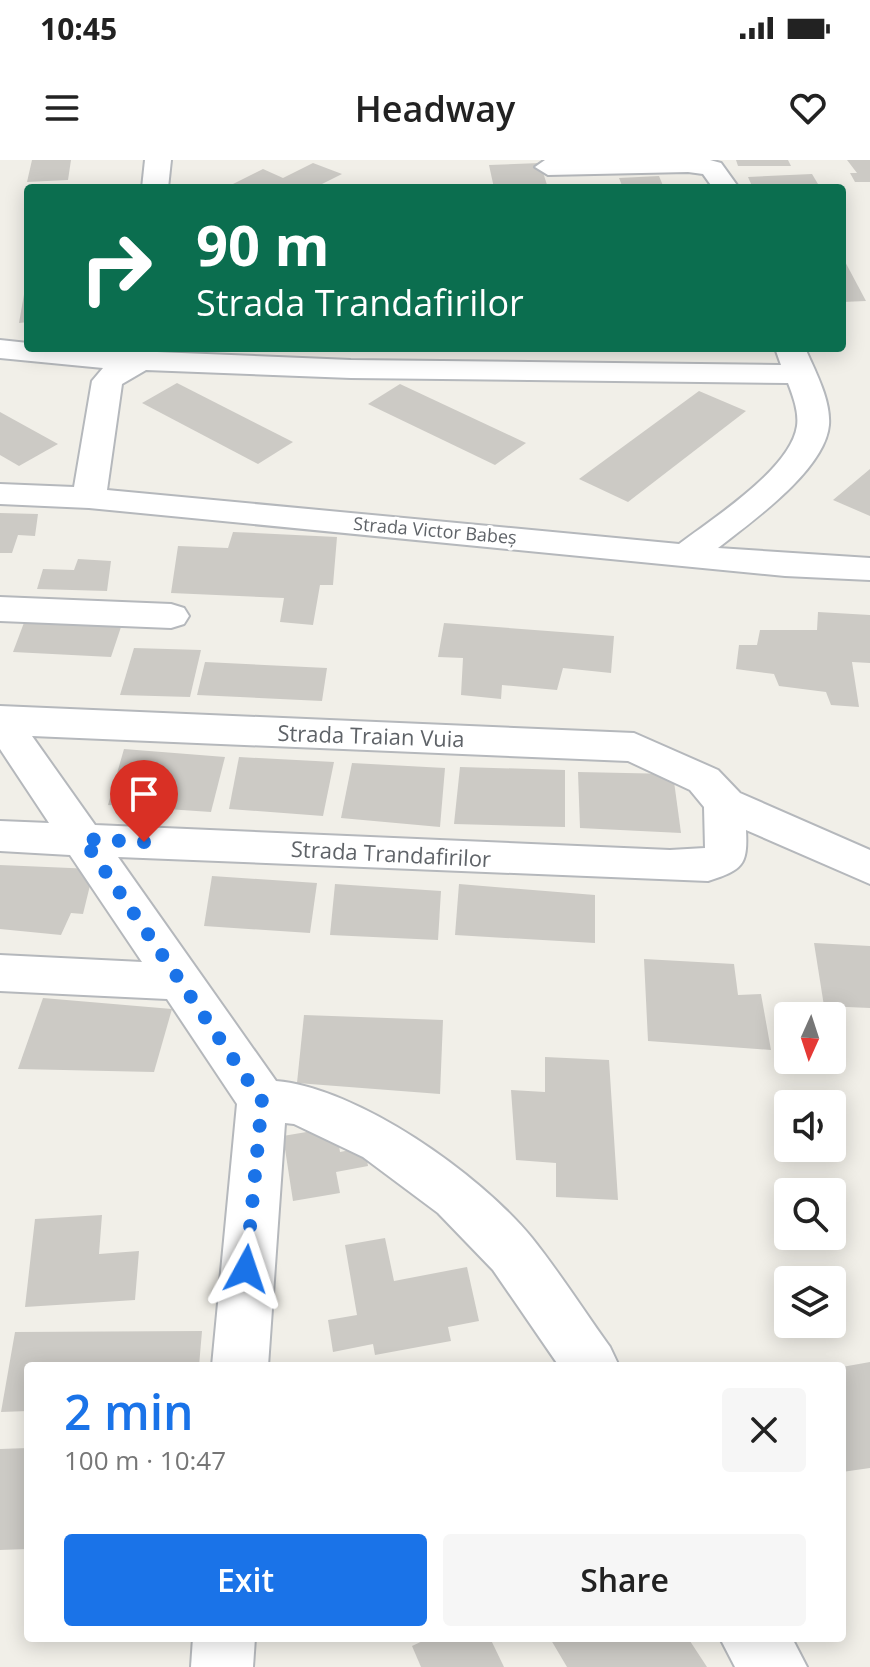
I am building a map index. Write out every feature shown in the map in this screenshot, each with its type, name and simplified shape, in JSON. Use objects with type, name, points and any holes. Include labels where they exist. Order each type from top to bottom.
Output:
[{"type":"street","points":[[155,184],[158,160]]},
{"type":"street","points":[[549,172],[687,162],[712,168],[723,184]]},
{"type":"street","points":[[0,349],[24,350]]},
{"type":"street","points":[[71,352],[351,369],[610,359],[795,361],[814,426],[806,449],[791,468],[687,555]]},
{"type":"street","points":[[89,498],[107,381],[142,355]]},
{"type":"street","name":"Strada Victor Babeș","points":[[0,494],[89,498],[687,555],[870,569]]},
{"type":"street","points":[[0,609],[171,616]]},
{"type":"street","points":[[1,720],[262,1101],[240,1362]]},
{"type":"street","name":"Strada Traian Vuia","points":[[1,720],[634,747],[704,780],[725,803],[870,868]]},
{"type":"street","name":"Strada Trandafirilor","points":[[0,836],[670,866],[708,865],[726,856],[725,803]]},
{"type":"street","points":[[0,973],[181,982]]},
{"type":"street","points":[[262,1101],[300,1104],[381,1142],[456,1197],[512,1253],[588,1362]]},
{"type":"street","points":[[222,1667],[224,1642]]},
{"type":"street","points":[[754,1642],[776,1667]]},
{"type":"building","points":[[32,160],[71,160],[68,180],[27,182]]},
{"type":"building","points":[[736,160],[788,160],[791,166],[738,166]]},
{"type":"building","points":[[847,160],[870,160],[870,182],[855,182],[850,173],[857,173]]},
{"type":"building","points":[[313,163],[342,174],[322,184],[233,184],[263,169],[283,178]]},
{"type":"building","points":[[540,163],[547,184],[493,184],[489,165]]},
{"type":"building","points":[[812,174],[818,184],[751,184],[748,177]]},
{"type":"building","points":[[659,176],[662,184],[621,184],[619,178]]},
{"type":"building","points":[[846,264],[866,301],[846,302]]},
{"type":"building","points":[[24,294],[24,322],[19,323]]},
{"type":"building","points":[[177,383],[293,442],[258,464],[142,403]]},
{"type":"building","points":[[400,384],[526,443],[495,465],[368,404]]},
{"type":"building","points":[[699,391],[746,411],[628,502],[579,479]]},
{"type":"building","points":[[0,412],[58,444],[19,466],[0,455]]},
{"type":"building","points":[[870,469],[870,516],[833,500]]},
{"type":"building","points":[[0,513],[38,514],[35,536],[18,535],[12,553],[0,553]]},
{"type":"building","points":[[233,532],[337,537],[333,585],[320,585],[313,625],[280,622],[284,598],[171,593],[178,546],[228,548]]},
{"type":"building","points":[[78,559],[111,561],[107,591],[37,589],[43,569],[74,570]]},
{"type":"building","points":[[818,612],[870,615],[870,663],[852,662],[859,707],[831,705],[826,692],[779,686],[774,674],[736,669],[739,645],[757,645],[760,630],[817,630]]},
{"type":"building","points":[[25,620],[122,624],[111,657],[13,652]]},
{"type":"building","points":[[444,623],[614,636],[611,673],[563,668],[557,690],[502,685],[501,699],[461,695],[463,658],[438,657]]},
{"type":"building","points":[[134,648],[201,650],[190,697],[120,695]]},
{"type":"building","points":[[205,662],[327,668],[322,701],[197,695]]},
{"type":"building","points":[[124,749],[225,757],[211,812],[108,805]]},
{"type":"building","points":[[239,757],[334,762],[323,816],[229,809]]},
{"type":"building","points":[[352,763],[445,768],[440,827],[341,818]]},
{"type":"building","points":[[460,767],[565,770],[565,827],[454,824]]},
{"type":"building","points":[[578,772],[673,774],[681,833],[580,828]]},
{"type":"building","points":[[0,865],[94,869],[83,914],[71,913],[61,935],[0,929]]},
{"type":"building","points":[[212,876],[317,883],[310,933],[204,926]]},
{"type":"building","points":[[335,884],[441,891],[438,940],[330,935]]},
{"type":"building","points":[[459,884],[595,895],[595,943],[455,935]]},
{"type":"building","points":[[814,943],[870,946],[870,1008],[846,1007],[846,1002],[823,1002]]},
{"type":"building","points":[[644,959],[734,964],[738,995],[761,994],[771,1050],[648,1041]]},
{"type":"building","points":[[43,998],[172,1009],[154,1072],[18,1069]]},
{"type":"building","points":[[304,1015],[443,1020],[440,1094],[297,1083]]},
{"type":"building","points":[[545,1057],[609,1060],[618,1200],[556,1197],[556,1163],[516,1160],[511,1090],[545,1092]]},
{"type":"building","points":[[336,1127],[340,1152],[365,1147],[368,1166],[336,1172],[340,1193],[293,1201],[283,1136]]},
{"type":"building","points":[[102,1215],[99,1254],[139,1251],[135,1300],[25,1307],[35,1219]]},
{"type":"building","points":[[385,1238],[394,1281],[467,1267],[479,1321],[448,1327],[451,1341],[375,1355],[373,1344],[333,1352],[328,1320],[357,1315],[345,1245]]},
{"type":"building","points":[[202,1331],[199,1362],[24,1362],[24,1411],[1,1412],[15,1332]]},
{"type":"building","points":[[870,1362],[870,1468],[846,1471],[846,1366]]},
{"type":"building","points":[[24,1448],[24,1549],[0,1550],[0,1449]]},
{"type":"building","points":[[420,1642],[492,1642],[504,1667],[421,1667],[412,1646]]},
{"type":"building","points":[[552,1642],[691,1642],[707,1667],[567,1667]]},
{"type":"route","points":[[144,842],[83,839],[262,1101],[246,1269]]}]
